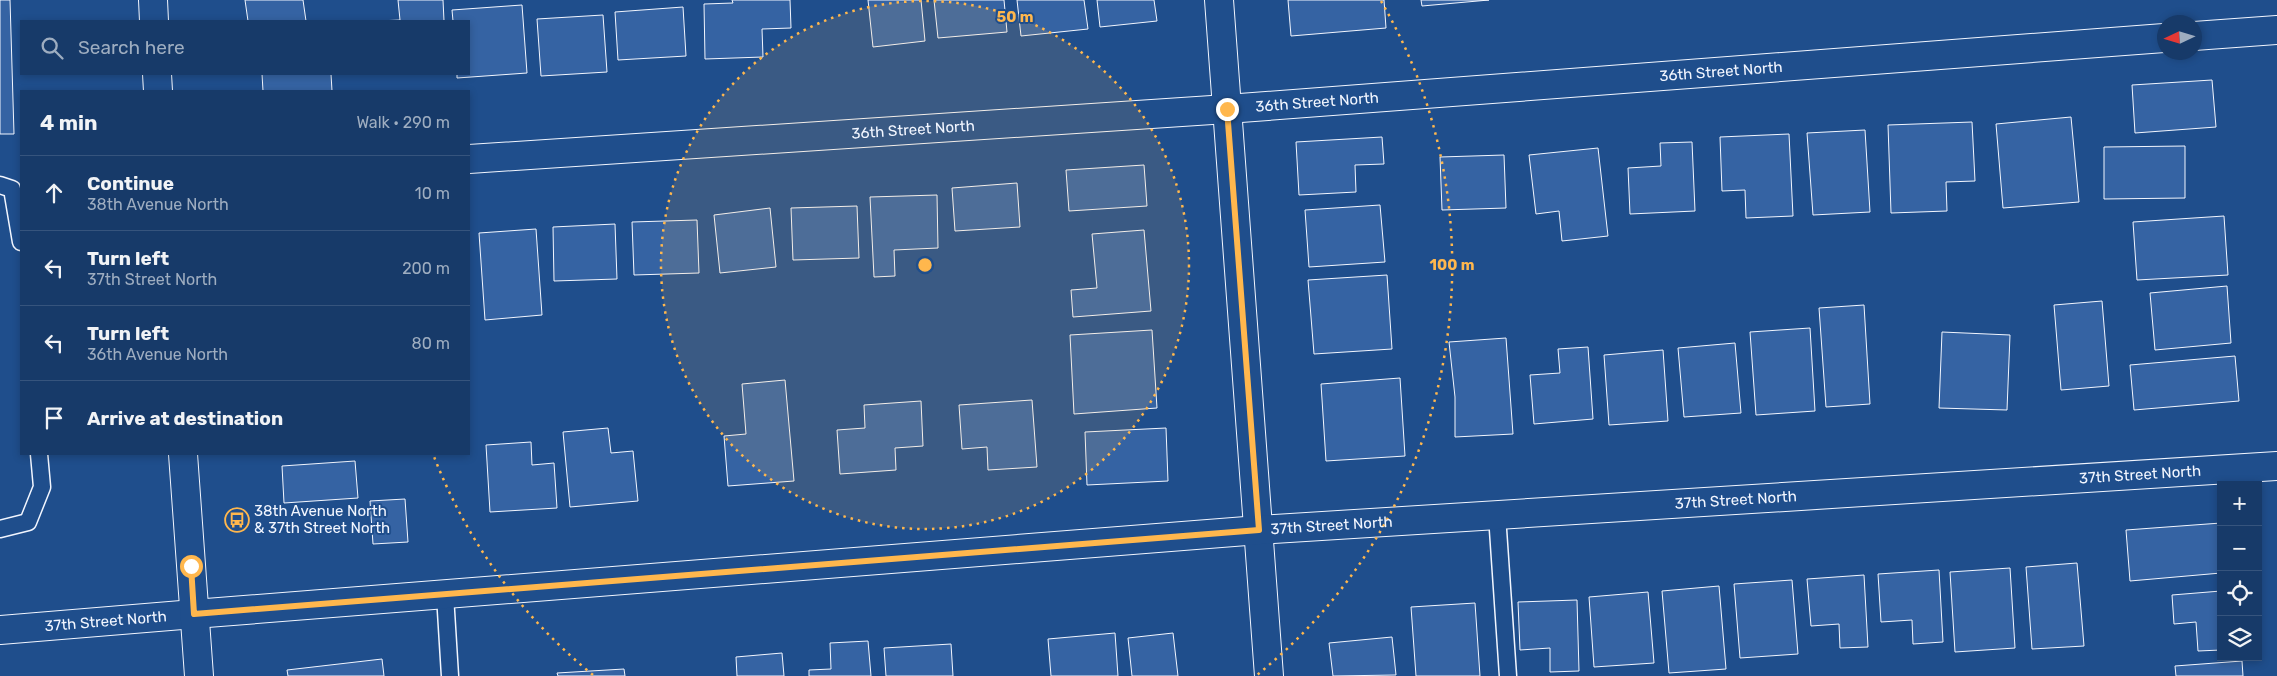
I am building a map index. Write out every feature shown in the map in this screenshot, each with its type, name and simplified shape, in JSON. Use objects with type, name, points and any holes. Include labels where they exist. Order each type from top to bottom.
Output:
[{"type":"street","points":[[153,0],[154,20]]},
{"type":"street","points":[[1219,0],[1269,676]]},
{"type":"street","points":[[2202,35],[2277,30]]},
{"type":"street","name":"36th Street North","points":[[470,159],[1227,109],[2157,39]]},
{"type":"street","points":[[157,75],[158,90]]},
{"type":"street","points":[[183,455],[199,676]]},
{"type":"street","name":"37th Street North","points":[[0,630],[1259,530],[2277,466]]},
{"type":"lane","points":[[0,185],[12,189],[20,236]]},
{"type":"lane","points":[[0,529],[28,522],[42,487],[39,455]]},
{"type":"lane","points":[[1496,515],[1508,676]]},
{"type":"lane","points":[[445,595],[450,676]]},
{"type":"building","points":[[0,0],[10,0],[14,134],[0,134]]},
{"type":"building","points":[[245,0],[303,0],[306,20],[248,20]]},
{"type":"building","points":[[398,0],[443,0],[444,20],[400,20]]},
{"type":"building","points":[[732,0],[790,0],[791,28],[762,29],[763,57],[705,59],[704,4],[733,3]]},
{"type":"building","points":[[868,0],[921,0],[925,41],[873,47]]},
{"type":"building","points":[[934,0],[1004,0],[1007,32],[938,38]]},
{"type":"building","points":[[1017,0],[1084,0],[1088,29],[1021,36]]},
{"type":"building","points":[[1097,0],[1154,0],[1157,21],[1100,27]]},
{"type":"building","points":[[1288,0],[1384,0],[1386,28],[1291,36]]},
{"type":"building","points":[[1421,0],[1489,0],[1422,6]]},
{"type":"building","points":[[522,5],[527,73],[457,78],[457,75],[470,75],[470,20],[453,20],[452,10]]},
{"type":"building","points":[[683,7],[686,56],[618,60],[615,12]]},
{"type":"building","points":[[603,15],[607,72],[541,76],[537,19]]},
{"type":"building","points":[[262,75],[331,75],[332,90],[263,90]]},
{"type":"building","points":[[2212,80],[2216,127],[2135,133],[2132,85]]},
{"type":"building","points":[[2071,117],[2079,202],[2003,208],[1996,124]]},
{"type":"building","points":[[1972,122],[1975,181],[1946,182],[1947,211],[1891,213],[1888,125]]},
{"type":"building","points":[[1865,130],[1870,212],[1813,215],[1807,133]]},
{"type":"building","points":[[1789,134],[1793,216],[1746,218],[1745,190],[1722,191],[1720,137]]},
{"type":"building","points":[[1382,137],[1384,164],[1355,165],[1356,192],[1299,195],[1296,142]]},
{"type":"building","points":[[1692,142],[1695,211],[1630,214],[1628,168],[1661,166],[1660,143]]},
{"type":"building","points":[[2185,146],[2185,198],[2104,199],[2104,147]]},
{"type":"building","points":[[1598,148],[1608,236],[1562,241],[1559,211],[1536,214],[1529,155]]},
{"type":"building","points":[[1504,155],[1506,208],[1442,210],[1440,157]]},
{"type":"building","points":[[1144,165],[1147,206],[1069,211],[1066,170]]},
{"type":"building","points":[[1017,183],[1020,227],[955,231],[952,188]]},
{"type":"building","points":[[937,195],[938,248],[894,250],[895,276],[874,277],[870,197]]},
{"type":"building","points":[[1380,205],[1385,262],[1309,267],[1305,210]]},
{"type":"building","points":[[857,206],[859,258],[793,260],[791,208]]},
{"type":"building","points":[[770,208],[776,267],[720,273],[714,215]]},
{"type":"building","points":[[2224,216],[2228,275],[2137,280],[2133,222]]},
{"type":"building","points":[[697,220],[699,273],[634,275],[632,222]]},
{"type":"building","points":[[615,224],[617,279],[554,281],[553,227]]},
{"type":"building","points":[[536,229],[542,315],[485,320],[479,233]]},
{"type":"building","points":[[1144,230],[1151,311],[1073,317],[1071,290],[1097,288],[1092,234]]},
{"type":"building","points":[[1387,275],[1392,349],[1314,354],[1308,280]]},
{"type":"building","points":[[2227,286],[2231,343],[2155,350],[2150,293]]},
{"type":"building","points":[[2102,301],[2109,386],[2061,390],[2054,305]]},
{"type":"building","points":[[1864,305],[1870,404],[1826,407],[1819,308]]},
{"type":"building","points":[[1810,328],[1815,411],[1756,415],[1750,332]]},
{"type":"building","points":[[1152,330],[1157,408],[1074,414],[1070,335]]},
{"type":"building","points":[[1942,332],[2010,335],[2007,410],[1939,408]]},
{"type":"building","points":[[1506,338],[1513,434],[1455,437],[1455,397],[1449,342]]},
{"type":"building","points":[[1735,343],[1741,413],[1684,417],[1678,348]]},
{"type":"building","points":[[1588,347],[1593,419],[1534,424],[1530,375],[1560,373],[1558,349]]},
{"type":"building","points":[[1663,350],[1668,421],[1609,425],[1604,355]]},
{"type":"building","points":[[2235,356],[2239,401],[2134,410],[2130,365]]},
{"type":"building","points":[[1400,378],[1405,456],[1326,461],[1321,384]]},
{"type":"building","points":[[785,380],[794,481],[728,486],[724,436],[746,434],[742,384]]},
{"type":"building","points":[[1032,400],[1037,467],[988,470],[987,447],[962,449],[959,405]]},
{"type":"building","points":[[921,401],[923,446],[895,448],[896,470],[840,474],[837,430],[865,428],[864,405]]},
{"type":"building","points":[[608,428],[611,453],[633,451],[638,501],[570,507],[563,432]]},
{"type":"building","points":[[1166,428],[1168,481],[1087,485],[1085,432]]},
{"type":"building","points":[[531,442],[532,465],[554,463],[557,508],[490,512],[486,445]]},
{"type":"building","points":[[355,461],[358,498],[284,503],[282,466]]},
{"type":"building","points":[[405,499],[408,542],[373,544],[370,501]]},
{"type":"building","points":[[2217,523],[2217,573],[2130,581],[2126,530]]},
{"type":"building","points":[[2077,563],[2084,646],[2032,649],[2026,567]]},
{"type":"building","points":[[2010,568],[2015,648],[1955,652],[1950,572]]},
{"type":"building","points":[[1939,570],[1943,642],[1913,644],[1912,620],[1881,622],[1878,574]]},
{"type":"building","points":[[1864,575],[1868,647],[1840,648],[1839,624],[1811,626],[1807,579]]},
{"type":"building","points":[[1792,580],[1798,654],[1740,658],[1734,584]]},
{"type":"building","points":[[1719,586],[1726,669],[1669,673],[1662,591]]},
{"type":"building","points":[[2217,591],[2217,650],[2198,651],[2196,622],[2174,624],[2172,595]]},
{"type":"building","points":[[1648,592],[1654,663],[1594,667],[1589,597]]},
{"type":"building","points":[[1577,600],[1579,671],[1550,672],[1550,648],[1520,650],[1518,602]]},
{"type":"building","points":[[1475,603],[1480,676],[1416,676],[1411,607]]},
{"type":"building","points":[[1115,633],[1118,676],[1051,676],[1048,639]]},
{"type":"building","points":[[1173,633],[1178,676],[1132,676],[1128,638]]},
{"type":"building","points":[[1392,637],[1396,675],[1333,676],[1329,643]]},
{"type":"building","points":[[868,641],[871,676],[809,676],[809,670],[831,669],[830,643]]},
{"type":"building","points":[[951,644],[953,676],[886,676],[884,648]]},
{"type":"building","points":[[782,653],[784,676],[737,676],[736,657]]},
{"type":"building","points":[[382,659],[384,676],[288,676],[287,670]]},
{"type":"building","points":[[2242,661],[2243,676],[2176,676],[2175,666]]},
{"type":"building","points":[[624,669],[625,676],[558,676],[557,673]]},
{"type":"place","name":"38th Avenue North & 37th Street North","points":[[237,520]]},
{"type":"route","points":[[191,566],[194,614],[1259,530],[1227,109]]}]
